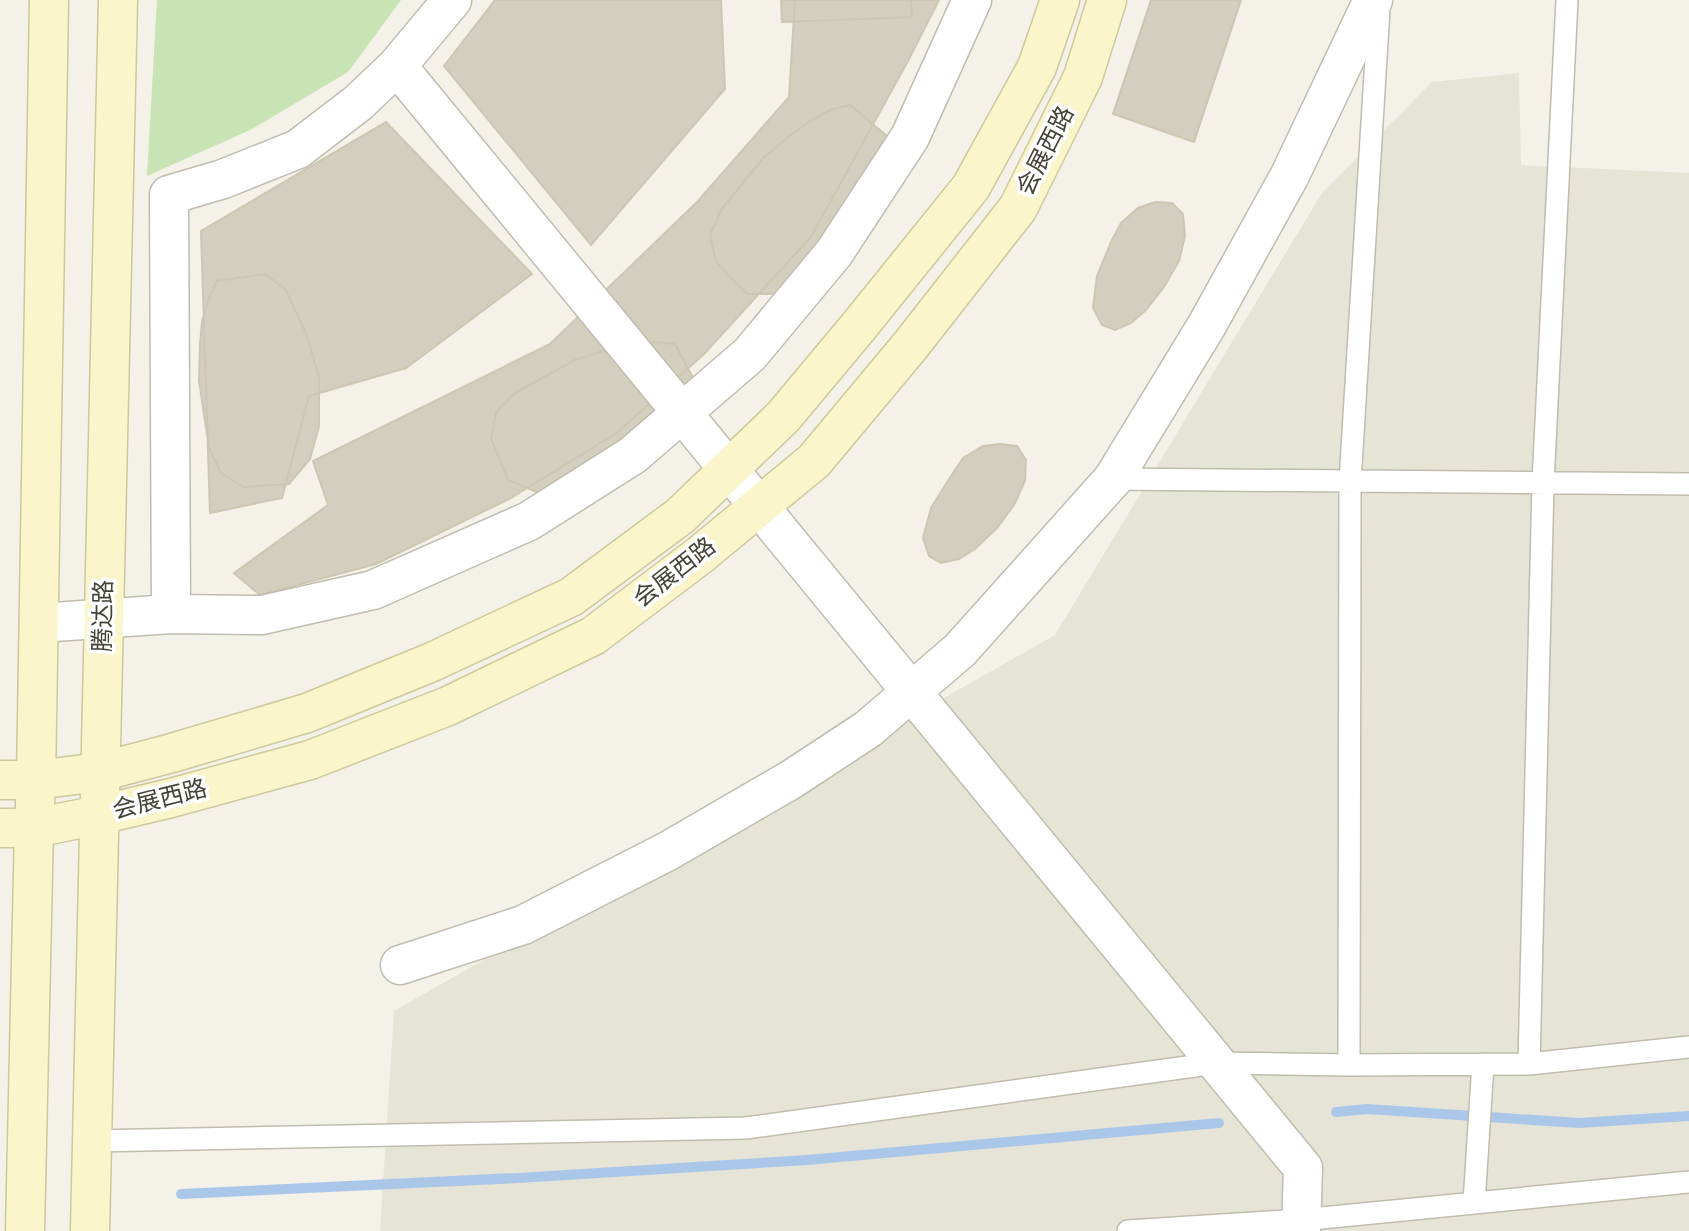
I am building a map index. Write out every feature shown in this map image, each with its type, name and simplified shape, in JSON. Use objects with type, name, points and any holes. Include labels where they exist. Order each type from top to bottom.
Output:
[{"type":"main road","points":[[25,1231],[17,828],[18,780],[39,623],[49,0]]},
{"type":"main road","name":"腾达路","points":[[90,1231],[118,0]]},
{"type":"main road","name":"会展西路","points":[[18,780],[100,772],[307,713],[432,662],[571,597],[680,516],[783,417],[971,187],[1037,67],[1059,0]]},
{"type":"main road","name":"会展西路","points":[[17,828],[99,815],[310,760],[448,706],[593,636],[700,555],[814,461],[910,346],[1018,208],[1083,77],[1107,0]]},
{"type":"street","points":[[171,614],[169,195],[223,179],[298,149],[358,103],[397,66],[452,0]]},
{"type":"street","points":[[39,623],[171,614],[262,615],[373,590],[529,521],[633,455],[750,354],[834,253],[910,137],[972,0]]},
{"type":"street","points":[[400,965],[523,925],[668,851],[792,779],[868,729],[961,650],[1113,480],[1207,325],[1290,176],[1373,0]]},
{"type":"street","points":[[397,66],[1303,1168],[1301,1225]]},
{"type":"lane","points":[[1349,1065],[1350,482],[1379,0]]},
{"type":"lane","points":[[1529,1063],[1543,483],[1567,0]]},
{"type":"lane","points":[[1113,480],[1689,484]]},
{"type":"lane","points":[[92,1141],[746,1128],[1216,1063],[1529,1063],[1689,1047]]},
{"type":"lane","points":[[1474,1203],[1483,1064]]},
{"type":"lane","points":[[1128,1231],[1301,1225],[1474,1203],[1689,1182]]},
{"type":"shaded area","points":[[1519,73],[1521,165],[1689,173],[1689,1231],[380,1231],[394,1011],[1055,635],[1322,193],[1432,82]]},
{"type":"green space","points":[[157,0],[401,0],[348,72],[250,130],[147,176]]},
{"type":"building","points":[[495,0],[721,0],[725,89],[591,245],[444,66]]},
{"type":"building","points":[[781,0],[911,0],[912,17],[782,22]]},
{"type":"building","points":[[795,0],[939,0],[811,237],[704,354],[617,433],[509,499],[376,564],[260,595],[234,573],[328,505],[313,461],[550,344],[698,201],[789,97]]},
{"type":"building","points":[[1151,0],[1241,0],[1194,142],[1113,114]]},
{"type":"building","points":[[850,105],[887,136],[889,161],[780,294],[747,294],[716,262],[710,235],[721,210],[764,157],[792,134],[830,110]]},
{"type":"building","points":[[386,122],[532,274],[406,368],[309,396],[282,498],[210,513],[201,231]]},
{"type":"building","points":[[1155,202],[1172,203],[1183,214],[1185,236],[1179,261],[1146,310],[1131,323],[1115,330],[1102,325],[1093,308],[1097,276],[1121,223],[1138,208]]},
{"type":"building","points":[[265,274],[285,289],[306,333],[319,377],[319,426],[310,459],[289,484],[244,487],[221,473],[209,448],[199,381],[202,322],[217,281]]},
{"type":"building","points":[[654,342],[675,344],[698,387],[573,489],[539,493],[508,480],[491,439],[496,412],[515,393],[575,360],[610,349]]},
{"type":"building","points":[[983,446],[1017,446],[1026,460],[1025,481],[1014,505],[997,528],[975,549],[959,559],[941,563],[929,556],[923,538],[931,508],[963,458]]},
{"type":"waterway","points":[[1336,1112],[1367,1109],[1579,1123],[1689,1116]]},
{"type":"waterway","points":[[181,1194],[518,1178],[807,1160],[1219,1123]]}]
